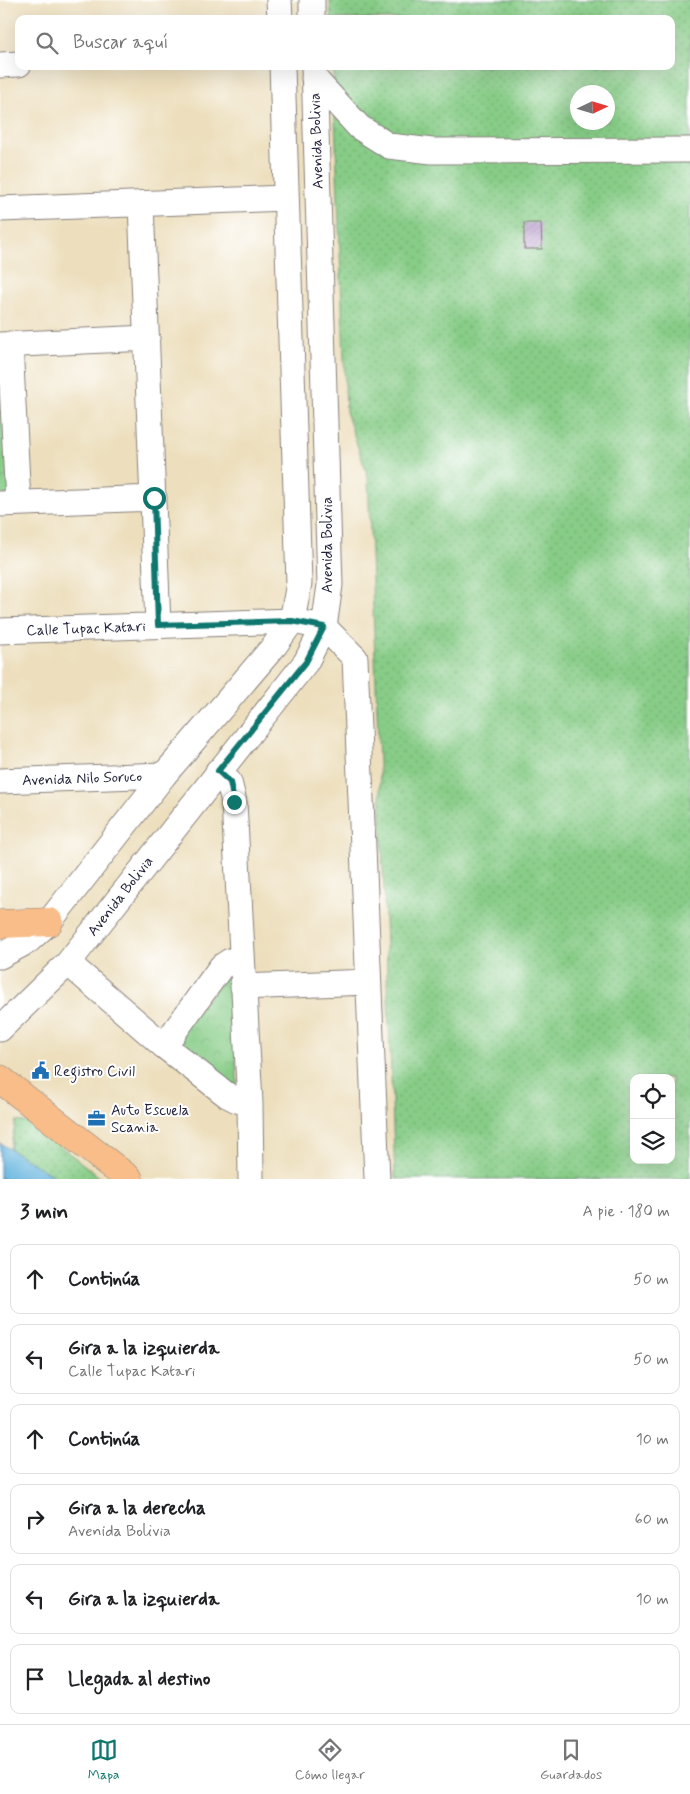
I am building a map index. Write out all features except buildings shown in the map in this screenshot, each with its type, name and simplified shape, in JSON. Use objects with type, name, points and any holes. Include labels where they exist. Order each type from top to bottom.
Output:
[{"type":"main road","points":[[0,924],[49,922]]},
{"type":"main road","points":[[0,1079],[128,1179]]},
{"type":"street","points":[[279,0],[280,15]]},
{"type":"street","points":[[312,0],[312,15]]},
{"type":"street","points":[[0,65],[15,64]]},
{"type":"street","name":"Avenida Bolivia","points":[[0,956],[28,940],[49,922],[164,775],[275,645],[292,621],[299,583],[282,70]]},
{"type":"street","points":[[314,72],[359,127],[389,146],[432,151],[690,150]]},
{"type":"street","name":"Avenida Bolivia","points":[[0,1028],[68,962],[306,662],[324,627],[330,584],[314,72]]},
{"type":"street","points":[[0,209],[285,198]]},
{"type":"street","points":[[141,204],[158,625]]},
{"type":"street","points":[[147,338],[5,345],[9,503],[154,498]]},
{"type":"street","name":"Calle Tupac Katari","points":[[0,631],[292,621],[324,627]]},
{"type":"street","points":[[324,627],[355,658],[377,1179]]},
{"type":"street","points":[[218,771],[230,782],[234,802],[240,958],[250,1103],[251,1179]]},
{"type":"street","name":"Avenida Nilo Soruco","points":[[0,780],[164,775]]},
{"type":"street","points":[[164,1046],[221,967],[230,961],[240,958]]},
{"type":"street","points":[[68,962],[164,1046],[228,1095],[236,1100],[250,1103]]},
{"type":"street","points":[[243,987],[368,982]]},
{"type":"green space","points":[[330,0],[690,0],[690,1179],[395,1179],[368,477],[346,412],[333,70],[675,70],[675,15],[331,15]]},
{"type":"green space","points":[[0,351],[10,494],[0,495]]},
{"type":"green space","points":[[231,970],[238,1091],[174,1040]]},
{"type":"green space","points":[[16,1121],[31,1123],[102,1179],[58,1179],[10,1149]]},
{"type":"water","points":[[0,1143],[58,1179],[0,1179]]},
{"type":"place","name":"Registro Civil","points":[[40,1071]]},
{"type":"place","name":"Auto Escuela Scania","points":[[97,1119]]},
{"type":"route","points":[[154,498],[158,625],[292,621],[324,627],[306,662],[218,771],[230,782],[234,802]]}]
